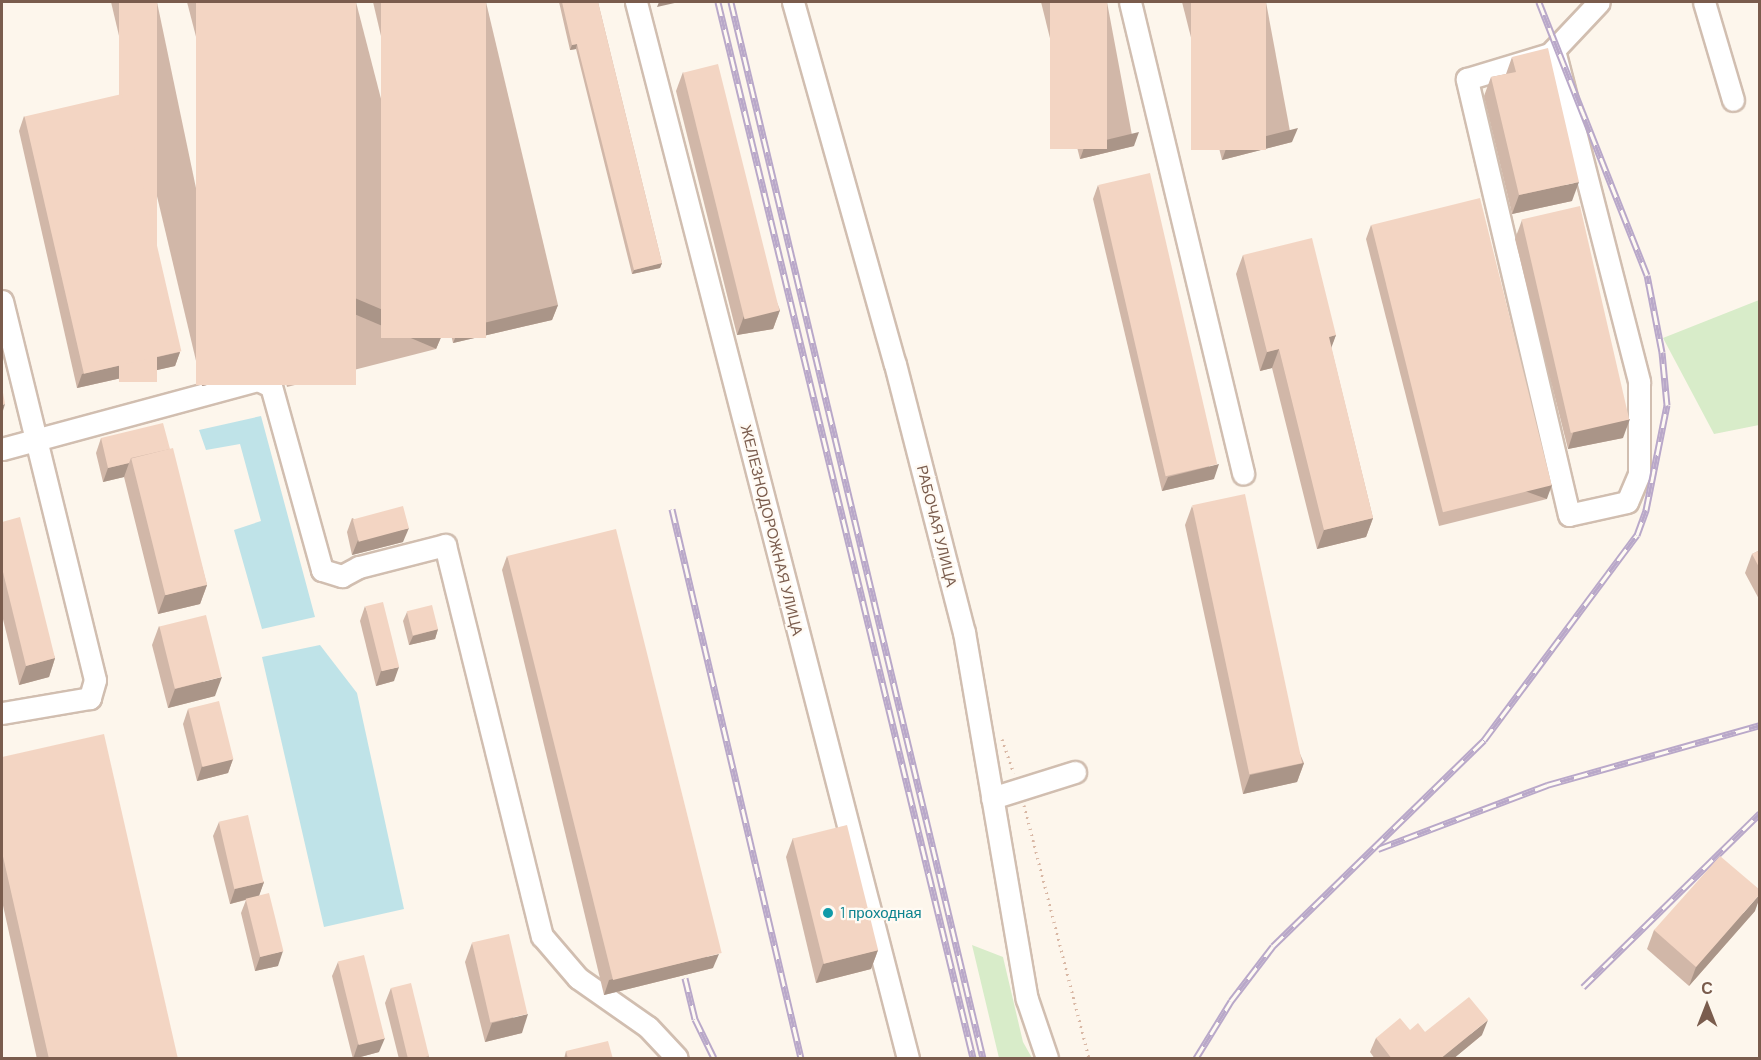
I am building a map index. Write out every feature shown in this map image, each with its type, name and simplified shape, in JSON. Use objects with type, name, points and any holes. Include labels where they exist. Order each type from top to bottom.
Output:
[{"type":"street","name":"ЖЕЛЕЗНОДОРОЖНАЯ УЛИЦА","points":[[636,2],[908,1059]]},
{"type":"street","name":"РАБОЧАЯ УЛИЦА","points":[[793,2],[896,364],[964,632],[1027,999],[1047,1059]]},
{"type":"street","points":[[1130,2],[1243,474]]},
{"type":"street","points":[[1554,50],[1639,382],[1638,474],[1627,502],[1569,515],[1467,79],[1554,50],[1599,2]]},
{"type":"street","points":[[1704,2],[1732,100]]},
{"type":"street","points":[[2,301],[95,680],[90,698],[2,713]]},
{"type":"street","points":[[2,449],[258,380],[271,386],[322,570],[342,576],[359,567],[446,545],[542,936],[578,978],[648,1027],[676,1059]]},
{"type":"street","points":[[993,798],[1075,772]]},
{"type":"path","points":[[1000,734],[1020,790],[1089,1059]]},
{"type":"green space","points":[[1759,300],[1759,425],[1714,434],[1663,338]]},
{"type":"green space","points":[[972,945],[1003,957],[1023,1042],[1032,1058],[999,1058]]},
{"type":"water","points":[[261,416],[315,617],[262,629],[234,530],[261,521],[240,444],[206,450],[199,430]]},
{"type":"water","points":[[320,645],[357,693],[404,909],[324,927],[262,657]]},
{"type":"building","points":[[119,2],[157,2],[157,382],[119,382]]},
{"type":"building","points":[[196,2],[356,2],[356,385],[196,385]]},
{"type":"building","points":[[381,2],[486,2],[486,338],[381,338]]},
{"type":"building","points":[[562,2],[598,2],[662,263],[634,270],[577,44],[572,45]]},
{"type":"building","points":[[1050,2],[1107,2],[1107,149],[1050,149]]},
{"type":"building","points":[[1191,2],[1266,2],[1266,150],[1191,150]]},
{"type":"building","points":[[1548,48],[1579,182],[1519,195],[1491,77],[1516,72],[1512,57]]},
{"type":"building","points":[[718,64],[779,310],[745,319],[683,73]]},
{"type":"building","points":[[122,94],[181,351],[84,374],[25,116]]},
{"type":"building","points":[[1150,173],[1217,464],[1166,476],[1098,185]]},
{"type":"building","points":[[1480,198],[1552,485],[1443,512],[1371,225]]},
{"type":"building","points":[[1580,206],[1629,419],[1571,433],[1522,219]]},
{"type":"building","points":[[1312,238],[1336,335],[1329,337],[1373,518],[1324,530],[1279,349],[1267,352],[1243,255]]},
{"type":"building","points":[[2,387],[5,404],[2,405]]},
{"type":"building","points":[[163,423],[170,449],[131,458],[129,463],[108,468],[101,438]]},
{"type":"building","points":[[173,448],[207,585],[165,595],[131,458]]},
{"type":"building","points":[[1245,494],[1302,763],[1249,774],[1192,505]]},
{"type":"building","points":[[403,506],[409,528],[359,542],[353,519]]},
{"type":"building","points":[[20,517],[55,658],[26,666],[2,568],[2,522]]},
{"type":"building","points":[[616,529],[722,953],[613,980],[507,556]]},
{"type":"building","points":[[1760,550],[1760,569],[1752,554]]},
{"type":"building","points":[[383,602],[399,667],[382,671],[366,606]]},
{"type":"building","points":[[432,605],[438,629],[413,636],[407,611]]},
{"type":"building","points":[[206,615],[221,677],[175,689],[159,627]]},
{"type":"building","points":[[219,701],[234,759],[202,767],[188,709]]},
{"type":"building","points":[[104,734],[178,1059],[49,1059],[2,852],[2,757]]},
{"type":"building","points":[[248,815],[264,882],[234,889],[219,822]]},
{"type":"building","name":"1 проходная","points":[[847,825],[878,950],[824,964],[793,839]]},
{"type":"building","points":[[1720,856],[1760,890],[1760,894],[1696,967],[1654,930]]},
{"type":"building","points":[[269,893],[284,951],[260,957],[246,899]]},
{"type":"building","points":[[509,934],[527,1014],[490,1022],[472,943]]},
{"type":"building","points":[[364,955],[385,1038],[359,1045],[338,962]]},
{"type":"building","points":[[411,983],[429,1056],[419,1059],[408,1059],[391,988]]},
{"type":"building","points":[[1469,997],[1488,1020],[1440,1059],[1392,1059],[1376,1038],[1400,1018],[1410,1030],[1418,1023],[1425,1032]]},
{"type":"building","points":[[608,1041],[613,1059],[568,1059],[566,1051]]},
{"type":"railway","points":[[718,2],[973,1058]]},
{"type":"railway","points":[[731,2],[983,1058]]},
{"type":"railway","points":[[1196,1058],[1231,1001],[1273,946],[1484,740],[1637,535],[1646,510],[1667,405],[1662,352],[1647,275],[1539,2]]},
{"type":"railway","points":[[672,509],[801,1058]]},
{"type":"railway","points":[[1378,849],[1547,785],[1760,725]]},
{"type":"railway","points":[[1583,987],[1760,813]]},
{"type":"railway","points":[[685,978],[695,1019],[714,1058]]},
{"type":"place","name":"1 проходная","points":[[828,913]]}]
